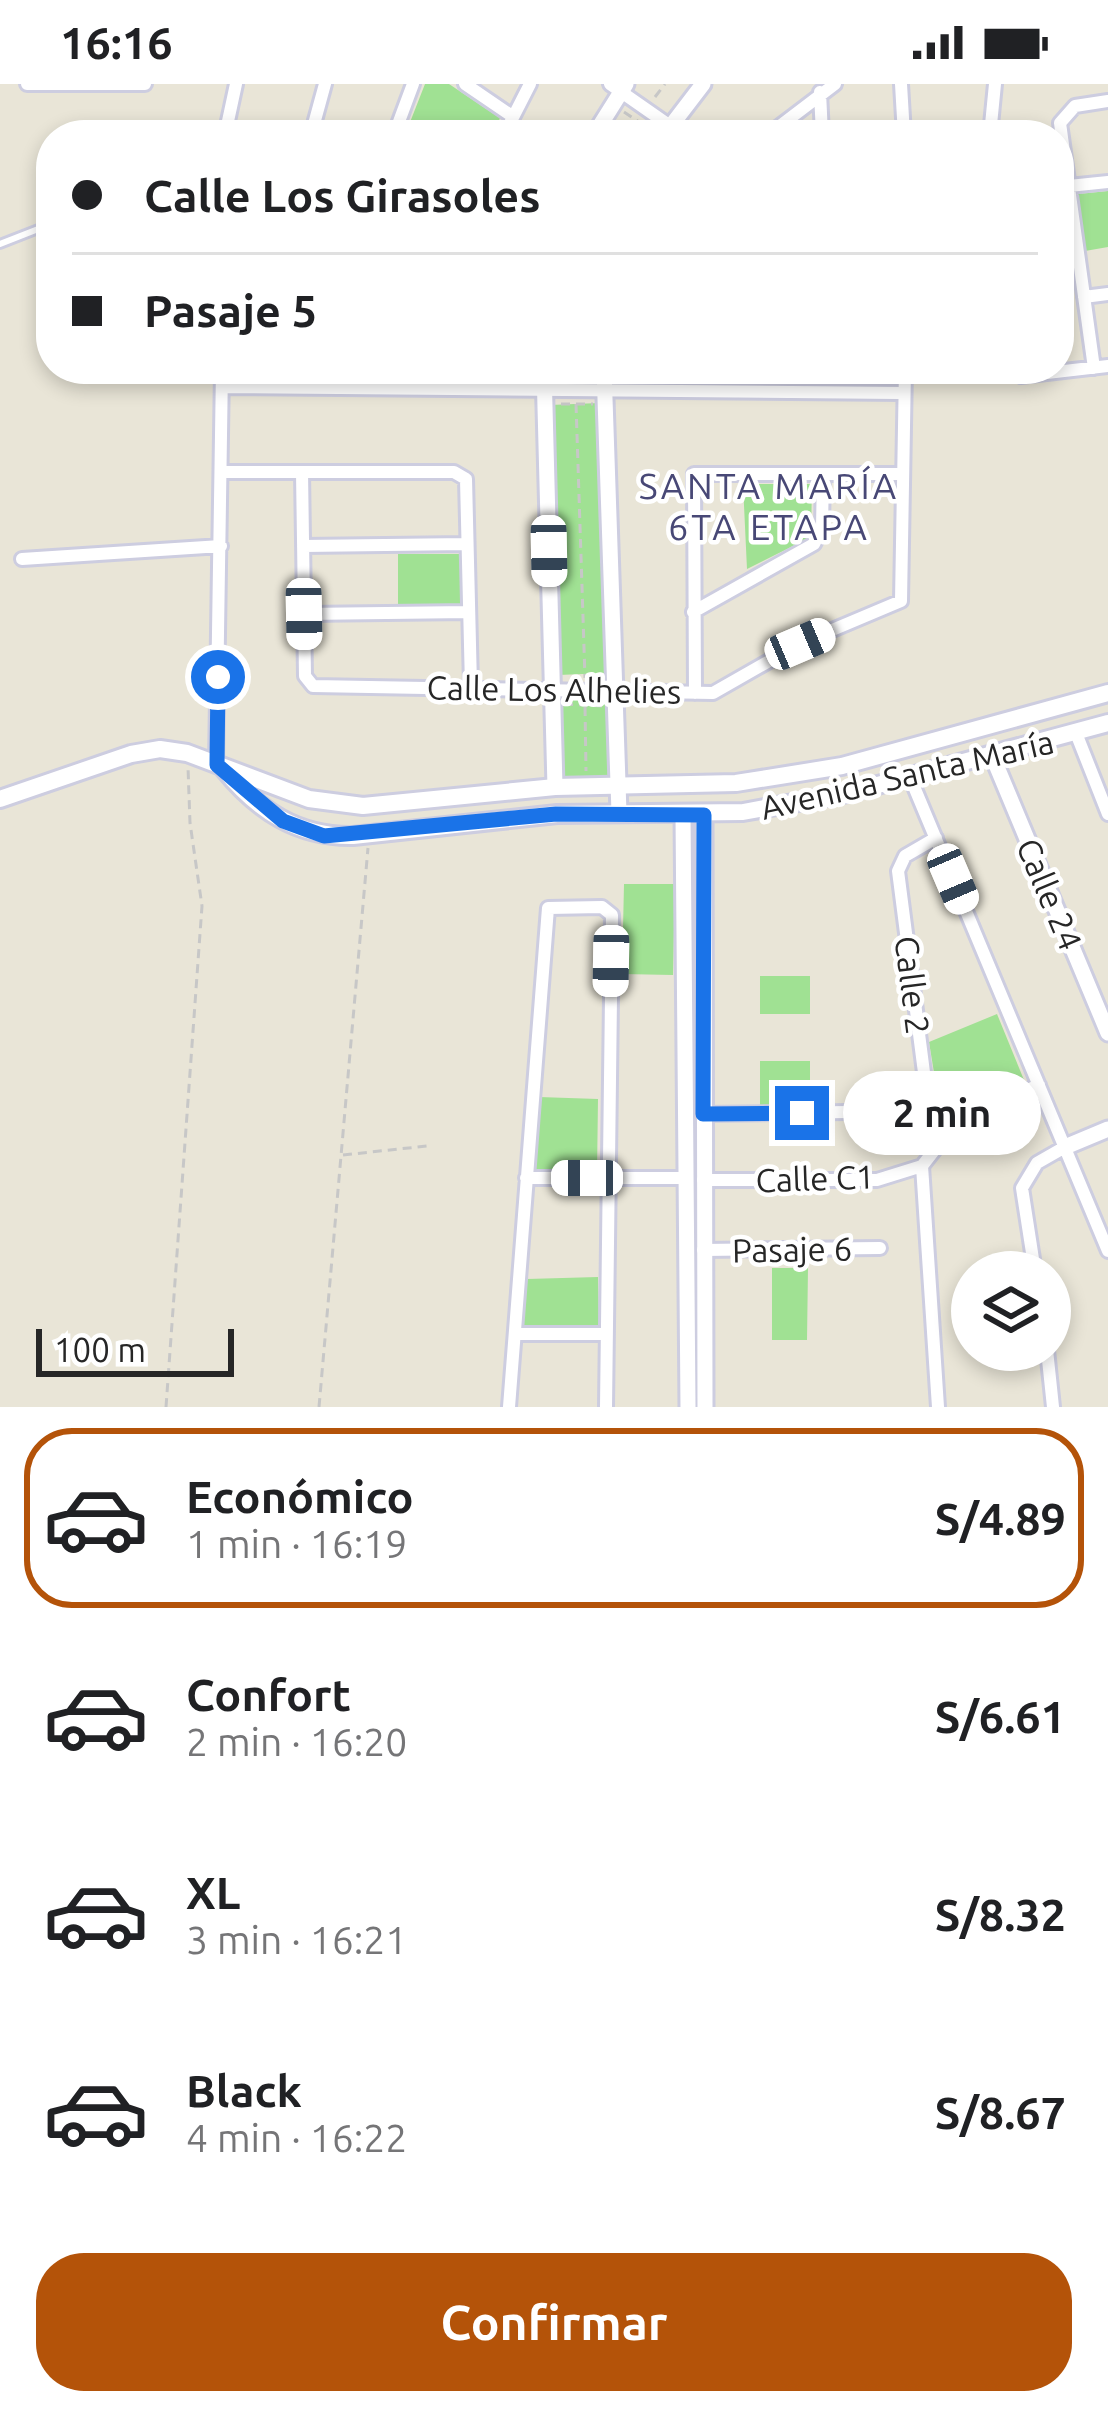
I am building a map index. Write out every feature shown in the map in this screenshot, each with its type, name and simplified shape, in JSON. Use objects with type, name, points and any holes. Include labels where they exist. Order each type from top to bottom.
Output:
[{"type":"main road","name":"Avenida Santa María","points":[[0,799],[131,754],[160,749],[187,753],[309,799],[363,806],[618,784],[694,786],[803,773],[1108,693]]},
{"type":"main road","name":"Avenida Santa María","points":[[220,767],[268,811],[298,830],[324,836],[369,834],[495,819],[619,813],[704,815],[778,806],[910,777],[1108,723]]},
{"type":"street","points":[[28,84],[145,84]]},
{"type":"street","points":[[228,120],[236,84]]},
{"type":"street","points":[[315,120],[325,84]]},
{"type":"street","points":[[399,120],[412,84]]},
{"type":"street","points":[[465,84],[512,116]]},
{"type":"street","points":[[510,120],[530,84]]},
{"type":"street","points":[[678,120],[703,84]]},
{"type":"street","points":[[786,120],[835,84]]},
{"type":"street","points":[[901,84],[903,120]]},
{"type":"street","points":[[991,120],[995,84]]},
{"type":"street","points":[[603,120],[619,92],[654,120]]},
{"type":"street","points":[[820,92],[821,120]]},
{"type":"street","points":[[1063,120],[1075,106],[1108,101]]},
{"type":"street","points":[[1074,185],[1108,182]]},
{"type":"street","points":[[1074,223],[1084,297],[1101,367]]},
{"type":"street","points":[[1084,297],[1108,294]]},
{"type":"street","points":[[220,767],[222,384]]},
{"type":"street","name":"Calle Los Alhelies","points":[[304,614],[305,676],[313,686],[470,686],[613,697],[713,693],[800,644],[901,601],[904,384]]},
{"type":"street","points":[[548,385],[555,788]]},
{"type":"street","points":[[222,388],[602,385],[903,393]]},
{"type":"street","points":[[602,385],[619,813]]},
{"type":"street","points":[[223,472],[460,474],[466,478],[470,686]]},
{"type":"street","points":[[302,472],[304,614],[469,612]]},
{"type":"street","points":[[694,612],[814,544],[822,528],[823,473]]},
{"type":"street","points":[[695,692],[694,474],[902,474]]},
{"type":"street","points":[[303,546],[467,544]]},
{"type":"street","points":[[22,559],[221,546]]},
{"type":"street","points":[[1076,733],[1108,814]]},
{"type":"street","name":"Calle 24","points":[[992,755],[1108,1033]]},
{"type":"street","points":[[910,777],[1108,1251]]},
{"type":"street","points":[[683,815],[695,1179],[688,1407]]},
{"type":"street","points":[[704,815],[703,1114],[695,1179],[703,1250],[705,1407]]},
{"type":"street","name":"Calle 2","points":[[934,1150],[898,871],[905,856],[936,838]]},
{"type":"street","points":[[509,1407],[548,908],[602,907],[612,915],[606,1407]]},
{"type":"street","name":"Calle C1","points":[[526,1178],[877,1180],[922,1166],[958,1120],[1039,1084]]},
{"type":"street","points":[[703,1114],[848,1112]]},
{"type":"street","points":[[1032,1251],[1022,1188],[1037,1162],[1108,1129]]},
{"type":"street","points":[[922,1166],[938,1407]]},
{"type":"street","name":"Pasaje 6","points":[[703,1250],[880,1248]]},
{"type":"street","points":[[514,1334],[607,1334]]},
{"type":"street","points":[[1050,1371],[1053,1407]]},
{"type":"lane","points":[[0,244],[36,230]]},
{"type":"path","points":[[654,98],[665,84]]},
{"type":"path","points":[[619,92],[637,120]]},
{"type":"path","points":[[548,385],[575,404]]},
{"type":"path","points":[[575,404],[602,385]]},
{"type":"path","points":[[575,404],[585,678]]},
{"type":"path","points":[[556,696],[585,707],[613,697]]},
{"type":"path","points":[[585,707],[586,771]]},
{"type":"path","points":[[166,1407],[202,906],[190,823],[187,753]]},
{"type":"path","points":[[319,1407],[369,834]]},
{"type":"path","points":[[341,1156],[427,1146]]},
{"type":"green space","points":[[425,84],[449,84],[500,118],[499,120],[411,120]]},
{"type":"green space","points":[[1108,191],[1108,247],[1085,251],[1078,194]]},
{"type":"green space","points":[[600,403],[608,673],[558,675],[550,405]]},
{"type":"green space","points":[[743,484],[812,484],[811,537],[747,569]]},
{"type":"green space","points":[[398,554],[461,554],[461,604],[398,604]]},
{"type":"green space","points":[[610,695],[611,779],[561,780],[559,697]]},
{"type":"green space","points":[[624,884],[675,884],[673,975],[622,974]]},
{"type":"green space","points":[[760,976],[810,976],[810,1014],[760,1014]]},
{"type":"green space","points":[[997,1014],[1024,1080],[944,1113],[929,1042]]},
{"type":"green space","points":[[760,1061],[810,1061],[810,1106],[760,1107]]},
{"type":"green space","points":[[539,1097],[598,1099],[597,1173],[535,1173]]},
{"type":"green space","points":[[772,1268],[808,1268],[807,1340],[772,1340]]},
{"type":"green space","points":[[598,1277],[599,1330],[523,1329],[527,1279]]},
{"type":"district","name":"SANTA MARÍA 6TA ETAPA","points":[[769,506]]},
{"type":"route","points":[[218,677],[217,765],[268,811],[312,834],[353,836],[556,814],[704,815],[703,1114],[802,1113]]}]
